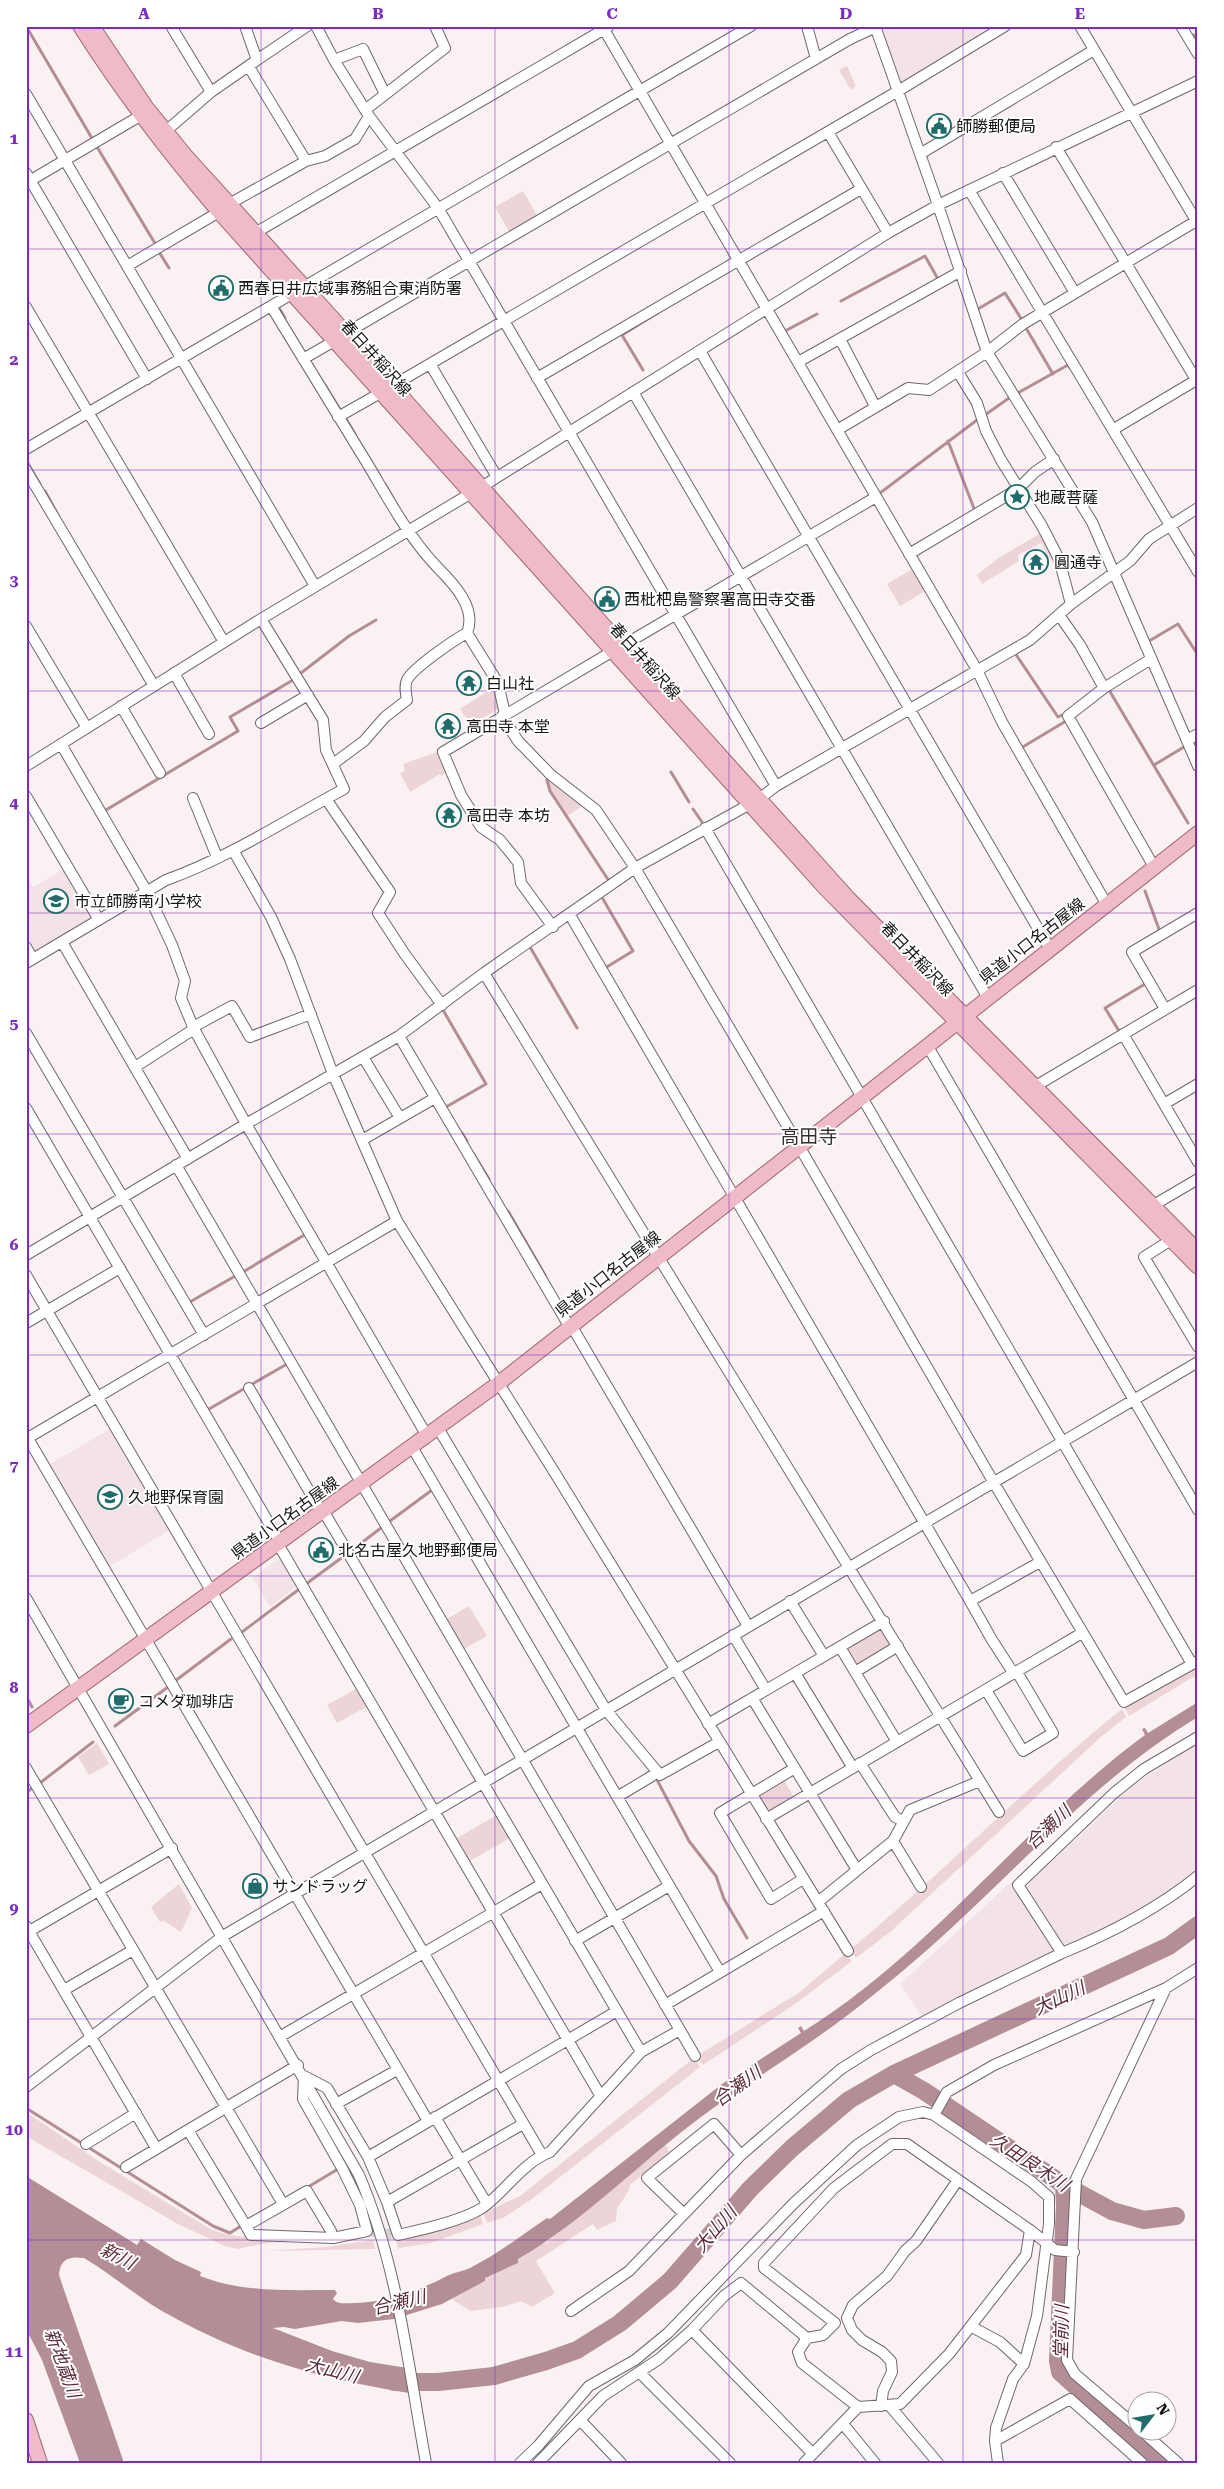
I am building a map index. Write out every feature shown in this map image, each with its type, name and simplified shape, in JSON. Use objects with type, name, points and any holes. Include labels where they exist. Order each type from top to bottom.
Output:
[{"type":"main road","name":"春日井稲沢線","points":[[80,26],[140,116],[478,489],[617,649],[754,801],[824,888],[960,1020],[1034,1087],[1198,1251]]},
{"type":"main road","name":"春日井稲沢線","points":[[92,26],[146,108],[166,131],[224,208],[255,233],[299,290]]},
{"type":"main road","name":"県道小口名古屋線","points":[[26,1726],[213,1593],[499,1383],[1198,833]]},
{"type":"main road","name":"春日井稲沢線","points":[[960,1020],[1198,1267]]},
{"type":"main road","points":[[26,2420],[40,2463]]},
{"type":"street","points":[[171,26],[211,92]]},
{"type":"street","points":[[245,26],[253,63],[306,161]]},
{"type":"street","points":[[166,131],[211,92],[307,26]]},
{"type":"street","points":[[316,26],[334,60],[367,113],[438,208],[776,786]]},
{"type":"street","points":[[127,266],[306,161],[325,156],[355,139],[367,113],[385,94],[445,48],[435,26]]},
{"type":"street","points":[[26,450],[751,26]]},
{"type":"street","points":[[806,26],[816,59]]},
{"type":"street","points":[[338,417],[898,91],[1005,26]]},
{"type":"street","points":[[837,430],[908,388],[929,390],[987,352],[1042,312],[1197,222],[1080,26]]},
{"type":"street","points":[[1181,26],[1198,54]]},
{"type":"street","points":[[255,233],[605,27],[670,144],[977,670],[1002,722],[1107,904]]},
{"type":"street","points":[[303,359],[850,38],[876,27],[961,271],[987,352],[1092,522],[1198,766]]},
{"type":"street","points":[[334,60],[362,49],[385,94]]},
{"type":"street","points":[[920,154],[1094,50]]},
{"type":"street","points":[[26,766],[261,619],[478,489],[888,233],[938,205],[1003,173],[1198,82]]},
{"type":"street","points":[[26,94],[315,586]]},
{"type":"street","points":[[140,116],[65,160],[28,179],[147,379]]},
{"type":"street","points":[[828,132],[888,233]]},
{"type":"street","points":[[1056,148],[1197,381],[1114,429]]},
{"type":"street","points":[[1003,173],[1075,293]]},
{"type":"street","points":[[538,378],[861,189]]},
{"type":"street","points":[[969,190],[1198,572]]},
{"type":"street","points":[[798,362],[961,271]]},
{"type":"street","points":[[270,306],[408,531],[436,566],[456,585],[468,612],[470,626],[467,633],[444,648],[409,677],[405,688],[407,700],[385,717],[364,741],[333,764]]},
{"type":"street","points":[[26,307],[224,642]]},
{"type":"street","points":[[840,338],[875,406]]},
{"type":"street","points":[[700,351],[1050,949]]},
{"type":"street","points":[[430,364],[497,477]]},
{"type":"street","points":[[958,372],[977,403],[986,430],[1001,460],[1042,526],[1059,559],[1071,604]]},
{"type":"street","points":[[633,392],[988,998]]},
{"type":"street","points":[[909,554],[1018,489],[1035,472],[1054,459]]},
{"type":"street","points":[[26,470],[154,686]]},
{"type":"street","points":[[553,927],[521,883],[518,862],[500,840],[481,827],[461,795],[443,752],[876,497]]},
{"type":"street","points":[[26,1255],[188,1158],[399,1036],[484,973],[553,927],[635,868],[1030,640],[1071,604],[1130,561],[1148,539],[1198,508]]},
{"type":"street","points":[[1059,615],[1080,644],[1104,688]]},
{"type":"street","points":[[26,948],[30,961],[166,880],[233,850],[344,789],[326,750],[323,720],[261,619]]},
{"type":"street","points":[[26,626],[87,728]]},
{"type":"street","points":[[467,633],[498,683],[503,715],[518,741],[552,775],[596,810],[635,868],[799,1146],[1040,1562],[1124,1702],[1195,1662],[1062,1442],[863,1096],[705,828]]},
{"type":"street","points":[[1151,659],[1104,688],[1068,716],[1154,868]]},
{"type":"street","points":[[174,673],[210,734]]},
{"type":"street","points":[[261,723],[308,695]]},
{"type":"street","points":[[121,706],[160,773]]},
{"type":"street","points":[[1187,740],[1198,734]]},
{"type":"street","points":[[61,744],[147,892],[172,945],[184,981],[180,998],[194,1028],[246,1124],[327,1262],[606,1710],[660,1775],[719,1742]]},
{"type":"street","points":[[26,796],[99,920]]},
{"type":"street","points":[[193,798],[217,858]]},
{"type":"street","points":[[326,799],[390,892],[378,913],[442,1005]]},
{"type":"street","points":[[233,850],[271,917],[290,958],[333,1074],[398,1221],[848,1951]]},
{"type":"street","points":[[1165,1009],[1132,952],[1198,913]]},
{"type":"street","points":[[570,915],[992,1640],[1016,1673],[1053,1733],[1023,1751],[986,1690]]},
{"type":"street","points":[[62,942],[188,1158]]},
{"type":"street","points":[[484,973],[850,1566],[999,1812]]},
{"type":"street","points":[[1034,1087],[1198,990]]},
{"type":"street","points":[[135,1067],[194,1028],[232,1006],[250,1037],[311,1014]]},
{"type":"street","points":[[26,1033],[204,1335]]},
{"type":"street","points":[[1123,1034],[1198,1162]]},
{"type":"street","points":[[399,1036],[748,1626]]},
{"type":"street","points":[[927,1045],[1198,1510]]},
{"type":"street","points":[[364,1057],[400,1118]]},
{"type":"street","points":[[1164,1104],[1198,1084]]},
{"type":"street","points":[[362,1140],[435,1098]]},
{"type":"street","points":[[26,1108],[600,2095]]},
{"type":"street","points":[[176,1166],[696,2056]]},
{"type":"street","points":[[1152,1206],[1198,1179]]},
{"type":"street","points":[[398,1221],[27,1437],[397,2070],[461,2160],[487,2204]]},
{"type":"street","points":[[1171,1240],[1144,1257],[1198,1347]]},
{"type":"street","points":[[26,1323],[120,1268]]},
{"type":"street","points":[[26,1275],[542,2155]]},
{"type":"street","points":[[26,2087],[223,1936],[1198,1362]]},
{"type":"street","points":[[249,1388],[483,1782],[640,2052]]},
{"type":"street","points":[[412,1447],[720,1972]]},
{"type":"street","points":[[970,1601],[1040,1562]]},
{"type":"street","points":[[26,1598],[30,1614],[79,1689],[298,2065],[359,2174],[372,2204],[390,2260],[426,2463]]},
{"type":"street","points":[[790,1601],[824,1656]]},
{"type":"street","points":[[708,1724],[884,1622]]},
{"type":"street","points":[[766,1819],[1082,1633]]},
{"type":"street","points":[[732,1635],[766,1690]]},
{"type":"street","points":[[855,1672],[898,1646]]},
{"type":"street","points":[[840,1647],[897,1742]]},
{"type":"street","points":[[795,1673],[857,1766],[895,1817],[903,1821]]},
{"type":"street","points":[[752,1698],[857,1870]]},
{"type":"street","points":[[1062,1953],[1018,1885],[1114,1793],[1144,1769],[1198,1737]]},
{"type":"street","points":[[26,1768],[283,2204]]},
{"type":"street","points":[[795,1768],[720,1813],[771,1898],[804,1879]]},
{"type":"street","points":[[617,1797],[652,1776]]},
{"type":"street","points":[[818,1902],[893,1841],[910,1810],[980,1780]]},
{"type":"street","points":[[893,1841],[921,1887]]},
{"type":"street","points":[[156,2148],[27,1930],[172,1848]]},
{"type":"street","points":[[571,2311],[628,2271],[740,2155],[841,2069],[959,2003],[1126,1924],[1169,1899],[1198,1876]]},
{"type":"street","points":[[281,2036],[542,1884]]},
{"type":"street","points":[[575,1941],[669,1886]]},
{"type":"street","points":[[666,2004],[824,1911]]},
{"type":"street","points":[[64,1990],[133,1950]]},
{"type":"street","points":[[934,2115],[947,2092],[967,2080],[994,2065],[1166,1988],[1198,1968]]},
{"type":"street","points":[[1126,2417],[1075,2374],[1067,2360],[1076,2180],[1166,1988]]},
{"type":"street","points":[[368,2157],[617,2011]]},
{"type":"street","points":[[304,2076],[327,2088],[368,2157],[388,2202],[398,2235],[428,2229],[480,2209],[487,2204],[520,2171],[542,2155],[550,2152],[640,2052],[680,2030]]},
{"type":"street","points":[[126,2167],[298,2065]]},
{"type":"street","points":[[336,2104],[397,2070]]},
{"type":"street","points":[[188,2130],[251,2234],[333,2238],[367,2231],[360,2205],[342,2168],[303,2099],[304,2076]]},
{"type":"street","points":[[520,2463],[538,2446],[589,2386],[635,2360],[668,2333],[794,2203],[858,2144],[898,2116],[924,2112],[934,2115],[1044,2191],[1049,2198],[1051,2207],[1050,2247],[1037,2316],[1024,2364],[1013,2379],[1000,2415],[995,2441],[998,2463]]},
{"type":"street","points":[[86,2144],[136,2113]]},
{"type":"street","points":[[388,2202],[523,2124]]},
{"type":"street","points":[[684,2214],[647,2178],[714,2124],[740,2155]]},
{"type":"street","points":[[858,2408],[802,2363],[798,2352],[807,2338],[823,2335],[835,2323],[764,2268],[764,2263],[834,2188],[892,2144],[907,2144],[1030,2230],[1050,2247],[1073,2252]]},
{"type":"street","points":[[938,2463],[885,2406],[883,2391],[890,2380],[892,2372],[890,2361],[882,2352],[862,2340],[852,2330],[847,2318],[852,2305],[887,2276],[905,2251],[916,2241],[958,2180]]},
{"type":"street","points":[[246,2226],[306,2191],[331,2231],[333,2238]]},
{"type":"street","points":[[804,2463],[858,2408],[900,2404],[949,2354],[972,2327],[1026,2255],[1030,2230]]},
{"type":"street","points":[[538,2463],[603,2396],[659,2359],[741,2282],[807,2338]]},
{"type":"street","points":[[972,2327],[1000,2342],[1024,2364]]},
{"type":"street","points":[[692,2330],[813,2454]]},
{"type":"street","points":[[639,2372],[730,2463]]},
{"type":"street","points":[[995,2441],[1070,2399],[1142,2463]]},
{"type":"street","points":[[580,2420],[621,2463]]},
{"type":"street","points":[[843,2424],[875,2463]]},
{"type":"street","points":[[1154,2442],[1178,2463]]},
{"type":"shaded area","points":[[879,26],[999,26],[902,84],[899,83]]},
{"type":"shaded area","points":[[847,66],[856,86],[851,90],[839,70]]},
{"type":"shaded area","points":[[523,191],[538,217],[510,233],[495,207]]},
{"type":"shaded area","points":[[1041,533],[1057,564],[1054,565],[1041,543],[1018,555],[1019,561],[982,584],[977,575],[997,559]]},
{"type":"shaded area","points":[[912,569],[925,591],[900,606],[887,584]]},
{"type":"shaded area","points":[[494,687],[498,709],[471,725],[460,709]]},
{"type":"shaded area","points":[[437,752],[447,773],[441,776],[440,774],[410,792],[400,773],[405,771],[403,764]]},
{"type":"shaded area","points":[[551,778],[584,805],[567,816],[551,791],[548,780]]},
{"type":"shaded area","name":"市立師勝南小学校","points":[[66,868],[93,915],[92,918],[26,955],[26,876],[33,887]]},
{"type":"shaded area","name":"久地野保育園","points":[[110,1429],[170,1530],[109,1567],[50,1464]]},
{"type":"shaded area","points":[[280,1558],[297,1586],[270,1607],[253,1578]]},
{"type":"shaded area","points":[[469,1606],[487,1636],[464,1649],[447,1619]]},
{"type":"shaded area","points":[[880,1629],[885,1630],[892,1642],[891,1647],[858,1666],[854,1665],[846,1652],[847,1648]]},
{"type":"shaded area","points":[[1198,1665],[1198,1674],[1129,1716],[1124,1707]]},
{"type":"shaded area","points":[[358,1688],[368,1706],[337,1723],[327,1705]]},
{"type":"shaded area","points":[[1122,1709],[1126,1717],[1102,1736],[890,1932],[856,1958],[850,1950],[852,1948],[1053,1768]]},
{"type":"shaded area","points":[[97,1743],[109,1764],[89,1775],[78,1757]]},
{"type":"shaded area","points":[[1198,1743],[1198,1872],[1176,1889],[1123,1922],[1068,1947],[1064,1946],[1026,1886],[1136,1783]]},
{"type":"shaded area","points":[[783,1779],[794,1797],[771,1810],[766,1809],[759,1797],[761,1793]]},
{"type":"shaded area","points":[[497,1815],[510,1838],[468,1862],[455,1839]]},
{"type":"shaded area","points":[[1011,1882],[1054,1949],[1041,1959],[923,2018],[900,1984]]},
{"type":"shaded area","points":[[179,1884],[192,1908],[181,1932],[164,1921],[160,1922],[151,1907]]},
{"type":"shaded area","points":[[846,1953],[852,1961],[795,2004],[703,2065],[697,2056],[800,1992]]},
{"type":"shaded area","points":[[694,2058],[700,2067],[532,2199],[503,2218],[487,2223],[483,2213],[520,2196]]},
{"type":"shaded area","points":[[26,2112],[100,2162],[212,2230],[251,2238],[316,2240],[268,2243],[237,2249],[225,2246],[178,2224],[26,2136]]},
{"type":"shaded area","points":[[666,2145],[669,2152],[630,2185],[629,2190],[617,2209],[616,2221],[597,2230],[593,2224],[536,2261],[555,2293],[532,2307],[521,2301],[502,2307],[471,2311],[454,2301],[453,2298],[485,2281],[485,2278],[518,2263],[518,2259],[547,2242]]},
{"type":"shaded area","points":[[480,2214],[483,2224],[431,2243],[398,2248],[395,2236]]},
{"type":"shaded area","points":[[373,2240],[375,2249],[265,2251],[326,2247]]},
{"type":"water","points":[[1198,1702],[1198,1717],[1124,1769],[1090,1798],[960,1921],[884,1987],[824,2032],[701,2117],[589,2210],[518,2259],[518,2263],[485,2278],[485,2281],[442,2304],[394,2319],[358,2323],[342,2321],[295,2329],[273,2328],[332,2351],[370,2362],[414,2369],[416,2394],[349,2382],[285,2365],[254,2354],[223,2342],[162,2311],[84,2258],[70,2258],[63,2262],[59,2275],[124,2463],[80,2463],[42,2360],[26,2329],[26,2176],[137,2245],[141,2239],[175,2260],[201,2272],[200,2276],[216,2281],[250,2288],[335,2290],[337,2293],[333,2299],[343,2303],[391,2298],[415,2291],[480,2263],[547,2218],[550,2219],[722,2084],[801,2033],[798,2028],[801,2026],[804,2031],[850,1999],[937,1926],[1059,1807],[1145,1735],[1142,1729],[1145,1728],[1148,1733]]},
{"type":"waterway","points":[[26,26],[93,140]]},
{"type":"waterway","points":[[1193,35],[1198,37]]},
{"type":"waterway","points":[[97,147],[156,245]]},
{"type":"waterway","points":[[159,252],[169,268]]},
{"type":"waterway","points":[[841,301],[925,256],[938,279]]},
{"type":"waterway","points":[[978,309],[1005,293],[1022,320]]},
{"type":"waterway","points":[[26,299],[30,306]]},
{"type":"waterway","points":[[278,306],[285,318]]},
{"type":"waterway","points":[[643,370],[622,335],[659,312]]},
{"type":"waterway","points":[[785,331],[817,314]]},
{"type":"waterway","points":[[1026,328],[1053,374]]},
{"type":"waterway","points":[[1016,394],[1068,365],[1070,368]]},
{"type":"waterway","points":[[325,385],[339,408]]},
{"type":"waterway","points":[[985,415],[1009,398]]},
{"type":"waterway","points":[[346,419],[355,434]]},
{"type":"waterway","points":[[880,493],[977,420]]},
{"type":"waterway","points":[[948,441],[975,511]]},
{"type":"waterway","points":[[26,460],[40,484]]},
{"type":"waterway","points":[[385,484],[397,505]]},
{"type":"waterway","points":[[45,491],[58,515]]},
{"type":"waterway","points":[[301,673],[349,636],[376,620]]},
{"type":"waterway","points":[[1149,641],[1178,624],[1198,655]]},
{"type":"waterway","points":[[1015,653],[1058,717],[1062,715]]},
{"type":"waterway","points":[[106,810],[238,731],[230,717],[293,680]]},
{"type":"waterway","points":[[1109,690],[1188,823]]},
{"type":"waterway","points":[[1021,748],[1066,721]]},
{"type":"waterway","points":[[1154,765],[1184,747]]},
{"type":"waterway","points":[[671,772],[689,802]]},
{"type":"waterway","points":[[547,780],[550,791],[609,881]]},
{"type":"waterway","points":[[693,809],[702,822]]},
{"type":"waterway","points":[[1145,891],[1160,932]]},
{"type":"waterway","points":[[603,899],[633,951],[605,968]]},
{"type":"waterway","points":[[530,947],[577,1028]]},
{"type":"waterway","points":[[1119,1031],[1105,1008],[1145,984]]},
{"type":"waterway","points":[[443,1010],[486,1084],[446,1107]]},
{"type":"waterway","points":[[462,1133],[467,1141]]},
{"type":"waterway","points":[[473,1153],[489,1179]]},
{"type":"waterway","points":[[1194,1163],[1198,1170]]},
{"type":"waterway","points":[[508,1211],[545,1275]]},
{"type":"waterway","points":[[243,1272],[306,1234]]},
{"type":"waterway","points":[[188,1303],[237,1275]]},
{"type":"waterway","points":[[209,1409],[287,1364]]},
{"type":"waterway","points":[[390,1521],[432,1490]]},
{"type":"waterway","points":[[352,1550],[381,1528]]},
{"type":"waterway","points":[[306,1584],[344,1556]]},
{"type":"waterway","points":[[242,1632],[298,1590]]},
{"type":"waterway","points":[[175,1681],[231,1639]]},
{"type":"waterway","points":[[115,1726],[168,1687]]},
{"type":"waterway","points":[[26,1696],[32,1707]]},
{"type":"waterway","points":[[40,1783],[93,1742]]},
{"type":"waterway","points":[[655,1776],[689,1841],[716,1876],[724,1899],[747,1938]]},
{"type":"waterway","points":[[26,1793],[32,1788]]},
{"type":"waterway","name":"大山川","points":[[394,2382],[438,2382],[494,2376],[577,2350],[620,2323],[670,2281],[750,2189],[792,2148],[849,2100],[894,2074],[1169,1946],[1198,1925]]},
{"type":"waterway","name":"久田良木川","points":[[894,2074],[924,2091],[1064,2185],[1112,2211],[1144,2220],[1176,2216]]},
{"type":"waterway","points":[[26,2108],[213,2226],[230,2233],[241,2226]]},
{"type":"waterway","points":[[308,2187],[338,2169]]},
{"type":"waterway","name":"堂前川","points":[[1064,2185],[1065,2206],[1058,2361],[1060,2372],[1161,2463]]},
{"type":"tunnel","points":[[367,2231],[398,2235]]},
{"type":"place","name":"師勝郵便局","points":[[939,126]]},
{"type":"place","name":"西春日井広域事務組合東消防署","points":[[221,288]]},
{"type":"place","name":"地蔵菩薩","points":[[1017,497]]},
{"type":"place","name":"圓通寺","points":[[1036,562]]},
{"type":"place","name":"西枇杷島警察署高田寺交番","points":[[607,599]]},
{"type":"place","name":"白山社","points":[[469,683]]},
{"type":"place","name":"高田寺 本堂","points":[[448,726]]},
{"type":"place","name":"高田寺 本坊","points":[[449,815]]},
{"type":"place","name":"市立師勝南小学校","points":[[56,901]]},
{"type":"place","name":"久地野保育園","points":[[110,1497]]},
{"type":"place","name":"北名古屋久地野郵便局","points":[[321,1550]]},
{"type":"place","name":"コメダ珈琲店","points":[[121,1701]]},
{"type":"place","name":"サンドラッグ","points":[[255,1886]]},
{"type":"district","name":"高田寺","points":[[809,1136]]},
{"type":"water label","name":"合瀬川","points":[[1048,1827]]},
{"type":"water label","name":"合瀬川","points":[[737,2086]]},
{"type":"water label","name":"新川","points":[[118,2256]]},
{"type":"water label","name":"合瀬川","points":[[399,2302]]},
{"type":"water label","name":"新地蔵川","points":[[63,2363]]}]
